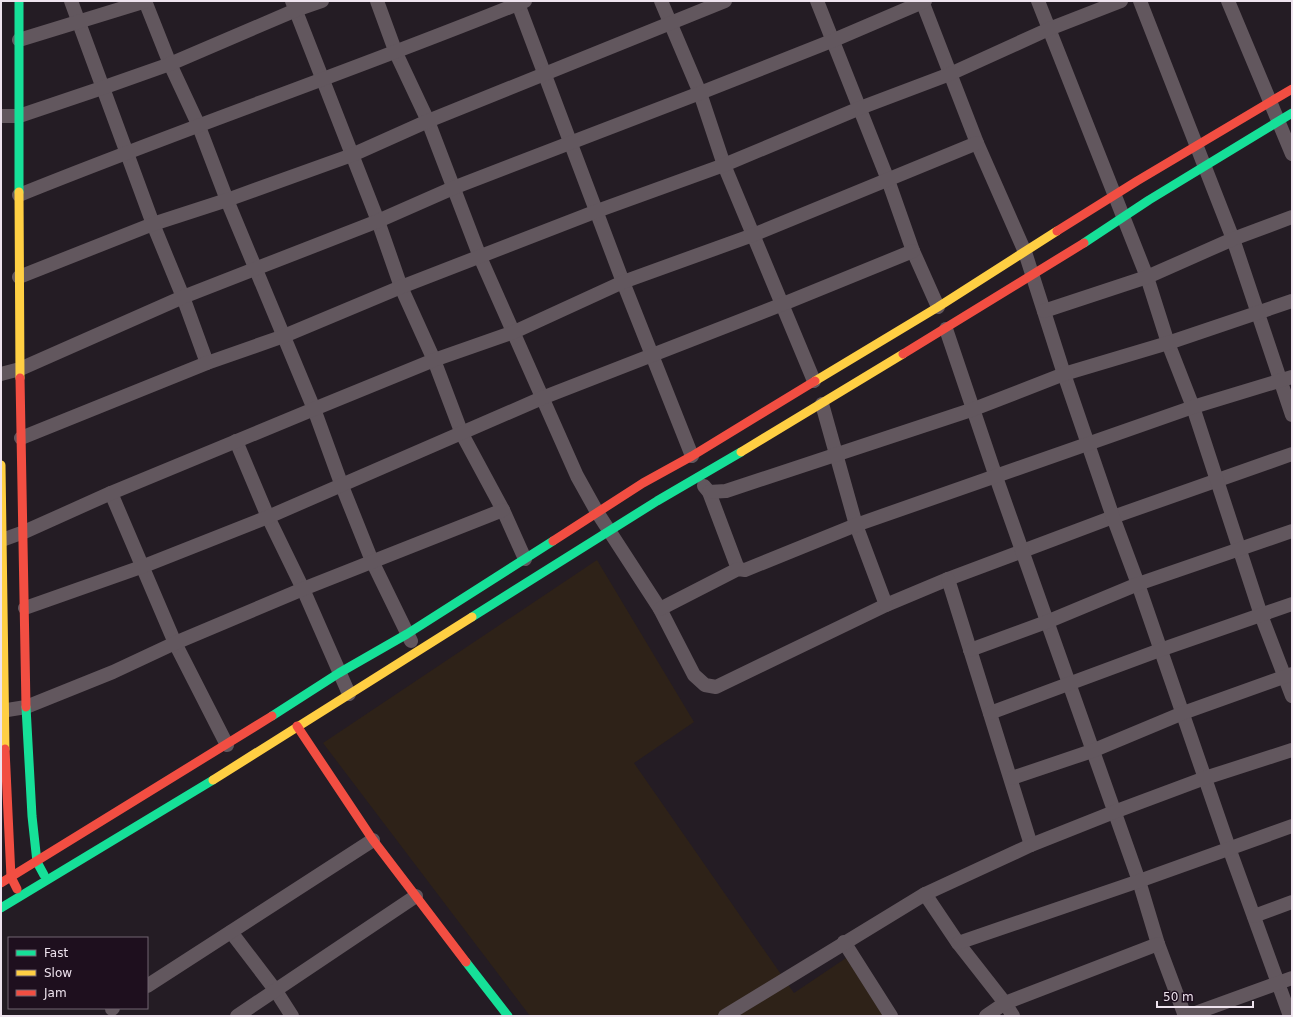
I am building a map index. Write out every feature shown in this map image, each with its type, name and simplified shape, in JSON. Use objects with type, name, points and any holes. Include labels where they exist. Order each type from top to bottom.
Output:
[{"type":"main road","points":[[19,1],[19,277],[26,707],[32,816],[37,862],[46,880]]},
{"type":"main road","points":[[1,908],[237,765],[417,652],[552,555],[597,512],[938,307],[1197,144],[1292,89]]},
{"type":"main road","points":[[1,883],[227,745],[339,673],[407,634],[526,559],[552,555],[610,532],[657,501],[699,478],[946,329],[1124,218],[1150,200],[1292,113]]},
{"type":"main road","points":[[1,465],[2,710],[11,877],[20,896]]},
{"type":"main road","points":[[297,726],[373,840],[508,1016]]},
{"type":"street","points":[[71,1],[153,224],[208,363]]},
{"type":"street","points":[[19,40],[146,1],[170,64],[198,124],[254,268],[314,409],[342,486],[372,561],[417,652]]},
{"type":"street","points":[[1,116],[19,116],[170,64],[294,5],[322,1]]},
{"type":"street","points":[[377,1],[396,52],[428,120],[480,257],[577,476],[597,512],[660,609],[694,675],[705,685],[716,687],[886,605],[948,579],[1217,479],[1292,454]]},
{"type":"street","points":[[661,1],[700,93],[724,165],[814,381]]},
{"type":"street","points":[[19,277],[153,224],[227,200],[352,155],[428,120],[725,1]]},
{"type":"street","points":[[817,1],[834,40],[888,180],[913,251],[938,307]]},
{"type":"street","points":[[1,374],[20,369],[183,297],[254,268],[378,221],[453,188],[834,40],[924,1],[950,74],[977,142],[1025,252],[1064,374],[1113,517],[1138,584],[1229,848],[1290,1016]]},
{"type":"street","points":[[1038,1],[1048,30],[1116,195],[1147,277],[1168,343],[1193,407],[1261,615],[1288,675],[1292,696]]},
{"type":"street","points":[[21,438],[208,363],[284,336],[401,287],[597,211],[724,165],[860,108],[950,74],[1048,30],[1121,1]]},
{"type":"street","points":[[1140,1],[1206,167],[1233,239],[1258,314],[1286,379],[1292,415]]},
{"type":"street","points":[[1228,1],[1292,154]]},
{"type":"street","points":[[19,194],[126,151],[323,80],[520,2],[543,73],[623,282],[692,456]]},
{"type":"street","points":[[294,5],[378,221],[401,287],[434,360],[462,434],[526,559]]},
{"type":"street","points":[[2,540],[24,532],[236,440],[434,360],[514,332],[623,282],[753,235],[977,142]]},
{"type":"street","points":[[1044,311],[1147,277],[1233,239],[1292,217]]},
{"type":"street","points":[[25,608],[144,566],[268,517],[542,398],[783,304],[913,251]]},
{"type":"street","points":[[709,492],[726,491],[836,456],[974,409],[1064,374],[1258,314],[1292,300]]},
{"type":"street","points":[[946,329],[996,477],[1049,621],[1092,750],[1139,881],[1158,944],[1186,1016],[1292,978]]},
{"type":"street","points":[[660,609],[738,569],[745,570],[856,525],[1089,445],[1193,407],[1286,379]]},
{"type":"street","points":[[822,404],[856,525],[886,605]]},
{"type":"street","points":[[236,440],[268,517],[303,589],[349,694]]},
{"type":"street","points":[[699,478],[709,492],[738,569]]},
{"type":"street","points":[[111,493],[144,566],[175,643],[227,745]]},
{"type":"street","points":[[2,710],[26,707],[113,672],[175,643],[303,589],[502,510]]},
{"type":"street","points":[[970,650],[1049,621],[1138,584],[1292,531]]},
{"type":"street","points":[[948,579],[1012,778],[1031,845]]},
{"type":"street","points":[[990,713],[1160,650],[1292,604]]},
{"type":"street","points":[[1012,778],[1092,750],[1183,713],[1288,675]]},
{"type":"street","points":[[286,707],[297,726]]},
{"type":"street","points":[[725,1016],[844,942],[925,894],[1031,845],[1114,812],[1205,778],[1292,750]]},
{"type":"street","points":[[958,943],[1139,881],[1292,826]]},
{"type":"street","points":[[148,985],[373,840]]},
{"type":"street","points":[[925,894],[958,943],[1013,1016]]},
{"type":"street","points":[[237,1016],[416,896]]},
{"type":"street","points":[[1254,916],[1292,902]]},
{"type":"street","points":[[231,932],[276,991],[292,1016]]},
{"type":"street","points":[[844,942],[891,1016]]},
{"type":"street","points":[[986,1016],[1005,1004],[1158,944]]},
{"type":"shaded area","points":[[597,560],[694,722],[634,763],[794,993],[846,958],[885,1016],[530,1016],[323,743]]},
{"type":"traffic: fast","points":[[19,1],[19,192]]},
{"type":"traffic: fast","points":[[1084,243],[1149,200],[1292,113]]},
{"type":"traffic: fast","points":[[472,617],[657,501],[741,452]]},
{"type":"traffic: fast","points":[[272,716],[339,673],[407,634],[553,541]]},
{"type":"traffic: fast","points":[[26,707],[32,816],[37,862],[44,875]]},
{"type":"traffic: fast","points":[[1,908],[213,780]]},
{"type":"traffic: fast","points":[[466,962],[508,1016]]},
{"type":"traffic: slow","points":[[19,192],[20,378]]},
{"type":"traffic: slow","points":[[815,381],[938,307],[1057,231]]},
{"type":"traffic: slow","points":[[741,452],[903,354]]},
{"type":"traffic: slow","points":[[1,465],[5,749]]},
{"type":"traffic: slow","points":[[213,780],[472,617]]},
{"type":"traffic: jam","points":[[1057,231],[1137,181],[1292,89]]},
{"type":"traffic: jam","points":[[903,354],[1084,243]]},
{"type":"traffic: jam","points":[[20,378],[26,707]]},
{"type":"traffic: jam","points":[[553,541],[643,483],[692,456],[815,381]]},
{"type":"traffic: jam","points":[[1,883],[272,716]]},
{"type":"traffic: jam","points":[[297,726],[373,840],[466,962]]},
{"type":"traffic: jam","points":[[5,749],[11,877],[17,889]]}]
